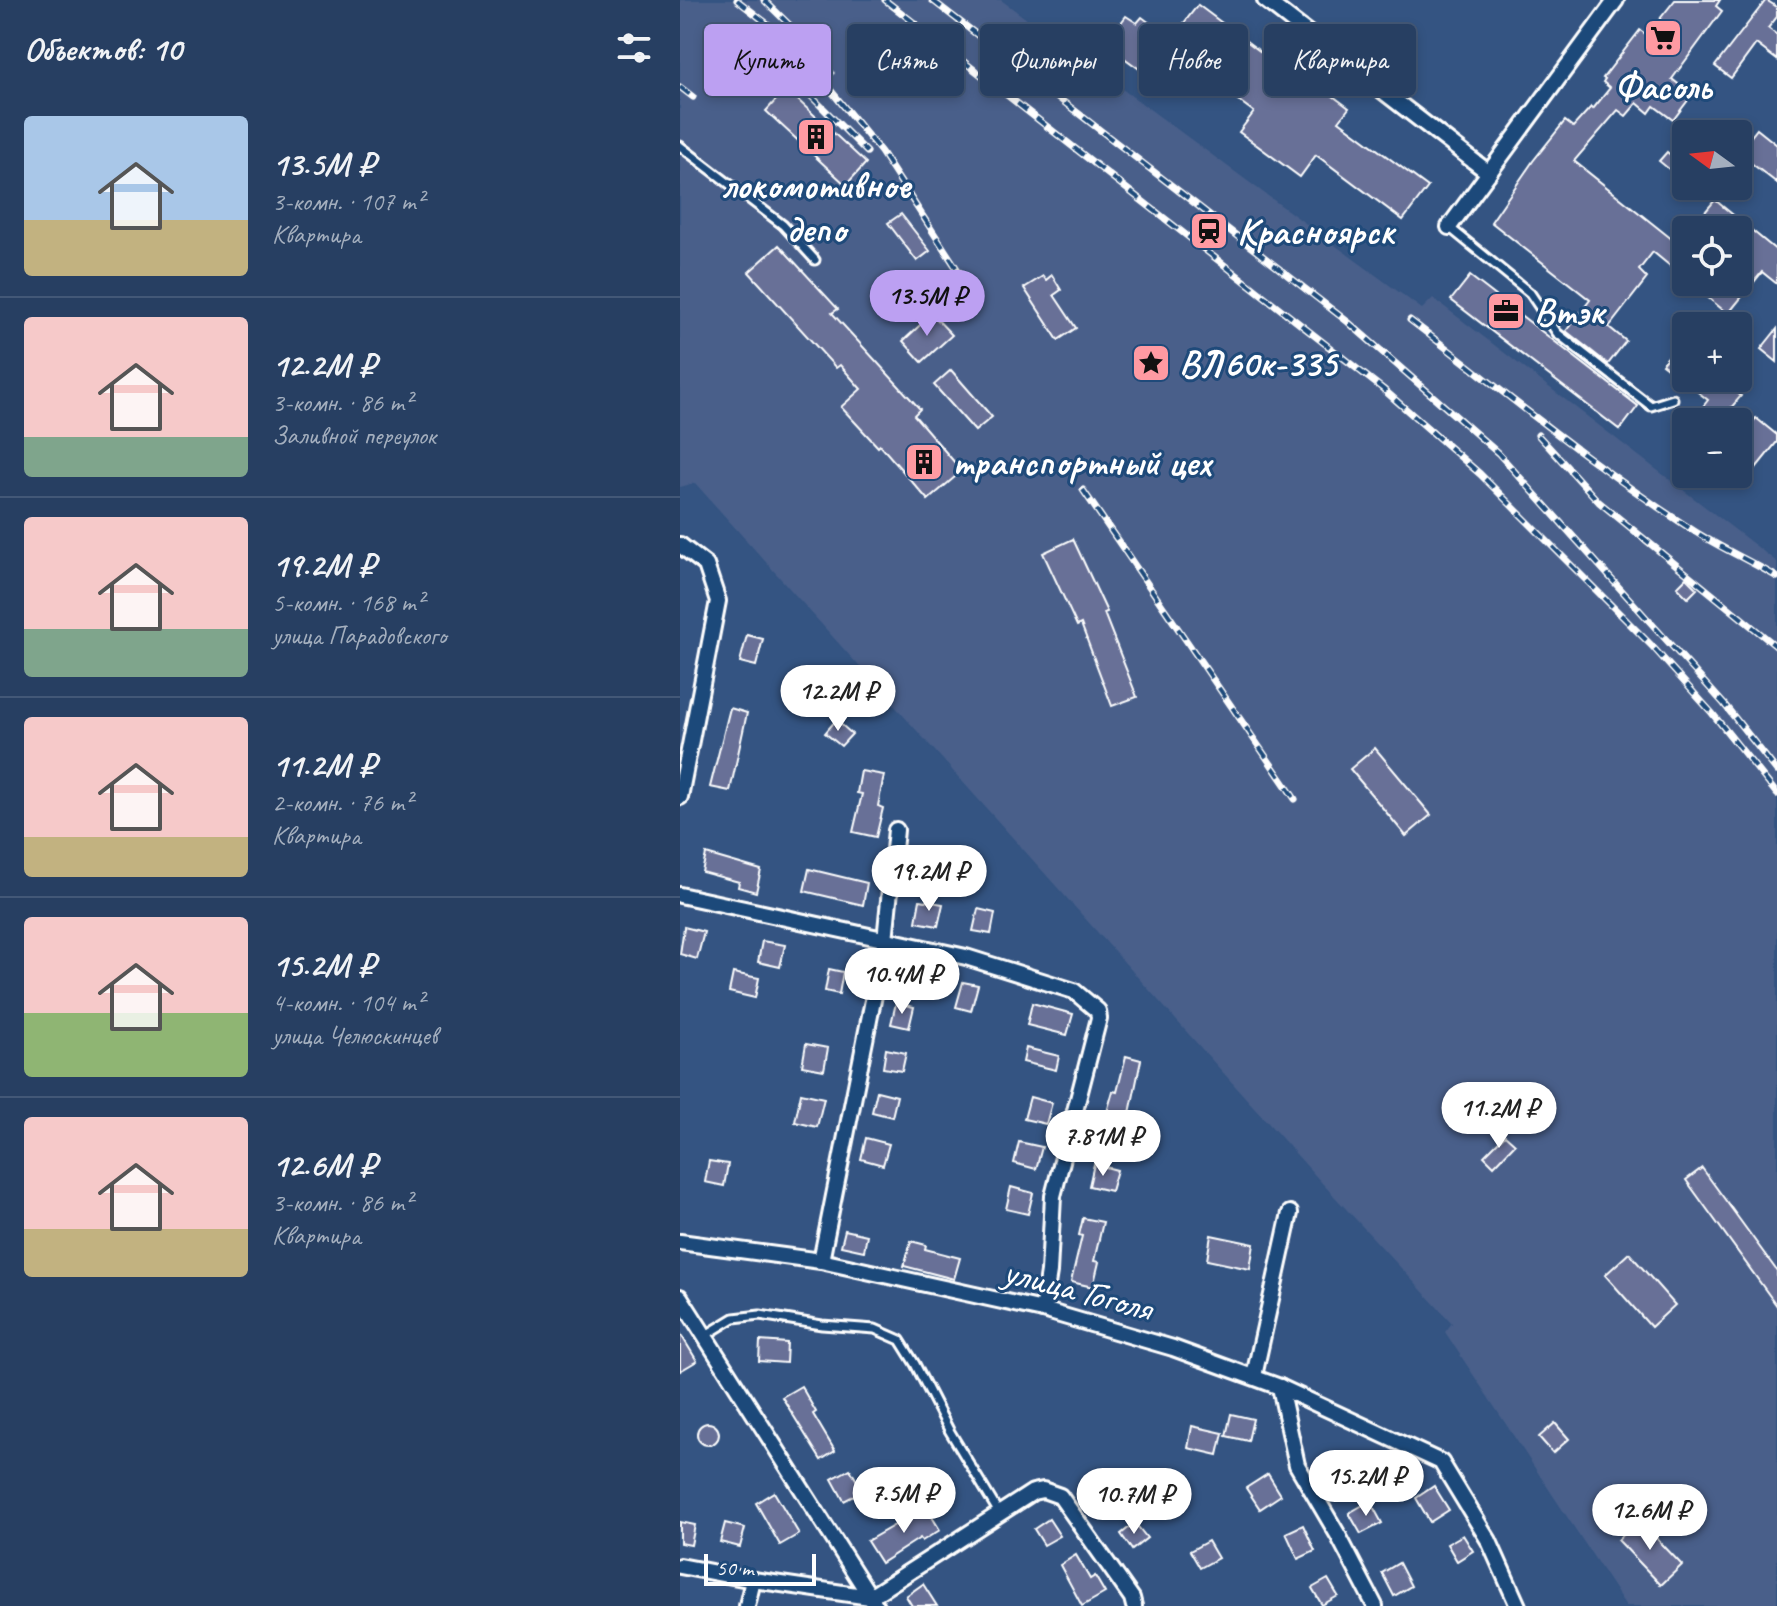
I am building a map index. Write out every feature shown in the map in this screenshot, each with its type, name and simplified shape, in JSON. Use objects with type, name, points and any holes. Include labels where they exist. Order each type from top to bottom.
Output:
[{"type":"street","points":[[1265,0],[1489,173]]},
{"type":"street","points":[[1449,227],[1616,0]]},
{"type":"street","points":[[680,545],[706,565],[718,601],[680,797]]},
{"type":"street","points":[[821,1261],[885,940],[896,830]]},
{"type":"street","points":[[680,895],[966,957],[1074,991],[1098,1011],[1099,1018],[1053,1196],[1049,1272],[1043,1310]]},
{"type":"street","points":[[1254,1376],[1290,1213]]},
{"type":"street","name":"улица Гоголя","points":[[680,1242],[821,1261],[1043,1310],[1173,1348],[1280,1387],[1441,1462],[1489,1541],[1518,1606]]},
{"type":"street","points":[[680,1297],[873,1602]]},
{"type":"street","points":[[1280,1387],[1297,1465],[1375,1606]]},
{"type":"street","points":[[680,1566],[873,1602],[999,1513],[1033,1492],[1043,1490],[1060,1496],[1133,1602],[1147,1606]]},
{"type":"street","points":[[747,1606],[753,1580]]},
{"type":"lane","points":[[680,146],[783,225],[815,260]]},
{"type":"lane","points":[[1449,227],[1530,293],[1557,333],[1639,397],[1651,406],[1673,399]]},
{"type":"lane","points":[[706,1335],[734,1318],[760,1315],[822,1325],[875,1329],[900,1340],[999,1513]]},
{"type":"shaded area","points":[[680,0],[1001,0],[1034,24],[980,24],[980,96],[1123,96],[1123,90],[1422,309],[1433,298],[1672,481],[1672,488],[1681,488],[1777,562],[1777,1606],[1626,1606],[1445,1332],[1452,1323],[1322,1183],[695,483],[680,487]]},
{"type":"building","points":[[1675,0],[1720,0],[1716,6],[1722,11],[1672,79],[1692,95],[1673,120],[1654,106],[1649,113],[1637,103],[1626,116],[1618,110],[1574,161],[1672,239],[1672,268],[1653,252],[1639,270],[1647,278],[1609,327],[1626,341],[1608,364],[1566,331],[1590,300],[1491,222],[1565,121],[1573,127],[1610,88],[1603,78],[1640,30],[1647,35]]},
{"type":"building","points":[[1766,0],[1777,7],[1777,17],[1768,28],[1777,35],[1777,60],[1756,44],[1731,78],[1715,66]]},
{"type":"building","points":[[1198,5],[1223,24],[1183,24]]},
{"type":"building","points":[[1126,16],[1137,23],[1142,17],[1151,24],[1139,24],[1139,69],[1123,57],[1123,24],[1120,24]]},
{"type":"building","points":[[1248,42],[1264,54],[1264,96],[1333,96],[1349,108],[1339,121],[1428,187],[1403,220],[1316,155],[1300,177],[1239,132],[1254,112],[1232,96],[1248,96]]},
{"type":"building","name":"локомотивное депо","points":[[780,96],[794,96],[866,163],[846,185],[766,111]]},
{"type":"building","points":[[1757,129],[1777,145],[1777,183],[1752,164],[1752,135]]},
{"type":"building","points":[[1667,152],[1672,156],[1672,172],[1659,161]]},
{"type":"building","points":[[1715,200],[1734,216],[1702,216]]},
{"type":"building","points":[[901,214],[930,251],[917,261],[888,223]]},
{"type":"building","points":[[1752,230],[1777,251],[1777,284],[1762,272],[1752,284]]},
{"type":"building","points":[[779,245],[838,309],[832,313],[920,409],[914,415],[962,471],[928,500],[880,445],[878,447],[841,407],[861,389],[840,365],[836,368],[749,272]]},
{"type":"building","points":[[1052,275],[1061,290],[1054,295],[1076,328],[1058,340],[1024,288],[1043,276],[1046,280]]},
{"type":"building","points":[[1470,276],[1638,406],[1620,430],[1451,300]]},
{"type":"building","points":[[1706,296],[1743,296],[1730,312]]},
{"type":"building","points":[[932,314],[952,335],[922,362],[903,341]]},
{"type":"building","points":[[1777,329],[1777,362],[1761,349]]},
{"type":"building","points":[[1672,351],[1672,372],[1662,364]]},
{"type":"building","points":[[951,370],[992,417],[975,431],[934,385]]},
{"type":"building","points":[[1698,392],[1736,392],[1741,396],[1731,408],[1702,408],[1708,400]]},
{"type":"building","points":[[1756,418],[1777,435],[1777,442],[1756,468],[1752,465],[1752,423]]},
{"type":"building","points":[[1073,539],[1107,612],[1104,613],[1137,697],[1112,706],[1081,624],[1077,626],[1043,553]]},
{"type":"building","points":[[1686,578],[1697,589],[1688,598],[1677,587]]},
{"type":"building","points":[[747,635],[763,639],[756,666],[740,662]]},
{"type":"building","points":[[730,708],[747,713],[730,791],[710,787]]},
{"type":"building","points":[[836,720],[852,734],[841,746],[825,733]]},
{"type":"building","points":[[1375,748],[1431,815],[1406,836],[1350,769]]},
{"type":"building","points":[[861,771],[884,775],[878,806],[883,808],[876,837],[853,832],[862,794],[857,793]]},
{"type":"building","points":[[916,847],[939,852],[934,874],[912,869]]},
{"type":"building","points":[[706,854],[761,870],[756,892],[738,887],[739,882],[702,872]]},
{"type":"building","points":[[809,869],[867,883],[863,905],[804,891]]},
{"type":"building","points":[[920,900],[943,904],[938,926],[916,922]]},
{"type":"building","points":[[978,909],[995,913],[991,934],[973,931]]},
{"type":"building","points":[[684,927],[704,932],[697,959],[680,954]]},
{"type":"building","points":[[762,941],[785,945],[780,967],[758,962]]},
{"type":"building","points":[[829,969],[843,972],[839,994],[825,991]]},
{"type":"building","points":[[733,973],[759,978],[755,998],[729,992]]},
{"type":"building","points":[[963,982],[978,985],[971,1011],[956,1007]]},
{"type":"building","points":[[896,1003],[914,1007],[909,1028],[891,1024]]},
{"type":"building","points":[[1032,1003],[1073,1014],[1067,1035],[1027,1025]]},
{"type":"building","points":[[806,1044],[828,1048],[824,1070],[802,1066]]},
{"type":"building","points":[[1026,1048],[1059,1056],[1056,1070],[1023,1062]]},
{"type":"building","points":[[886,1049],[906,1053],[902,1071],[883,1068]]},
{"type":"building","points":[[1126,1056],[1141,1060],[1129,1118],[1107,1112],[1113,1091],[1117,1092]]},
{"type":"building","points":[[877,1091],[897,1096],[892,1117],[872,1112]]},
{"type":"building","points":[[801,1093],[824,1098],[817,1127],[795,1122]]},
{"type":"building","points":[[1030,1097],[1052,1103],[1046,1124],[1024,1119]]},
{"type":"building","points":[[1505,1135],[1515,1144],[1494,1166],[1484,1156]]},
{"type":"building","points":[[866,1138],[889,1144],[883,1165],[861,1159]]},
{"type":"building","points":[[1019,1142],[1042,1147],[1036,1169],[1014,1163]]},
{"type":"building","points":[[709,1161],[728,1164],[724,1186],[705,1182]]},
{"type":"building","points":[[1094,1164],[1117,1170],[1111,1191],[1089,1186]]},
{"type":"building","points":[[1702,1168],[1777,1271],[1777,1306],[1686,1180]]},
{"type":"building","points":[[1011,1187],[1033,1193],[1028,1214],[1006,1209]]},
{"type":"building","points":[[1083,1218],[1103,1222],[1094,1261],[1099,1262],[1093,1287],[1071,1282]]},
{"type":"building","points":[[845,1230],[867,1235],[864,1251],[841,1246]]},
{"type":"building","points":[[1211,1235],[1254,1244],[1250,1269],[1207,1260]]},
{"type":"building","points":[[911,1241],[926,1245],[925,1249],[960,1258],[954,1279],[904,1266]]},
{"type":"building","points":[[1629,1253],[1675,1305],[1651,1327],[1605,1275]]},
{"type":"building","points":[[680,1333],[697,1361],[680,1371]]},
{"type":"building","points":[[760,1341],[787,1343],[786,1363],[759,1361]]},
{"type":"building","points":[[801,1386],[835,1451],[821,1460],[782,1397]]},
{"type":"building","points":[[1231,1414],[1253,1419],[1248,1441],[1226,1436]]},
{"type":"building","points":[[708,1423],[716,1426],[719,1434],[716,1442],[708,1445],[700,1442],[697,1434],[700,1426]]},
{"type":"building","points":[[1555,1423],[1569,1439],[1553,1453],[1539,1437]]},
{"type":"building","points":[[1192,1426],[1223,1433],[1218,1455],[1188,1448]]},
{"type":"building","points":[[850,1469],[863,1491],[844,1501],[832,1479]]},
{"type":"building","points":[[1268,1474],[1281,1495],[1260,1509],[1246,1488]]},
{"type":"building","points":[[1434,1486],[1449,1510],[1430,1522],[1416,1498]]},
{"type":"building","points":[[774,1492],[799,1534],[780,1545],[756,1503]]},
{"type":"building","points":[[1370,1501],[1382,1523],[1361,1534],[1349,1513]]},
{"type":"building","points":[[926,1507],[940,1530],[922,1541],[920,1538],[881,1563],[867,1541]]},
{"type":"building","points":[[1049,1519],[1060,1536],[1044,1545],[1034,1529]]},
{"type":"building","points":[[1639,1520],[1682,1565],[1661,1585],[1618,1540]]},
{"type":"building","points":[[680,1522],[695,1525],[691,1545],[680,1543]]},
{"type":"building","points":[[725,1523],[745,1528],[740,1547],[720,1542]]},
{"type":"building","points":[[1135,1523],[1147,1538],[1132,1550],[1121,1534]]},
{"type":"building","points":[[1303,1525],[1315,1551],[1298,1559],[1286,1533]]},
{"type":"building","points":[[1463,1535],[1473,1551],[1457,1561],[1447,1544]]},
{"type":"building","points":[[1208,1541],[1218,1558],[1200,1568],[1190,1551]]},
{"type":"building","points":[[1076,1555],[1090,1579],[1095,1576],[1105,1593],[1082,1606],[1060,1565]]},
{"type":"building","points":[[1399,1563],[1411,1586],[1394,1596],[1382,1573]]},
{"type":"building","points":[[1328,1579],[1338,1596],[1322,1605],[1312,1588]]},
{"type":"building","points":[[923,1584],[937,1606],[912,1606],[906,1596]]},
{"type":"railway","points":[[737,0],[787,39],[881,152],[963,278]]},
{"type":"railway","points":[[764,0],[789,24]]},
{"type":"railway","points":[[885,0],[1383,389],[1480,474],[1652,646],[1712,713],[1777,794]]},
{"type":"railway","points":[[932,0],[1348,322],[1498,453],[1724,704],[1777,771]]},
{"type":"railway","points":[[680,87],[693,97]]},
{"type":"railway","points":[[811,96],[867,152]]},
{"type":"railway","points":[[1410,320],[1655,505],[1701,536],[1777,577]]},
{"type":"railway","points":[[1538,435],[1599,502],[1777,647]]},
{"type":"railway","points":[[1083,490],[1295,799]]},
{"type":"place","name":"Фасоль","points":[[1663,38]]},
{"type":"place","name":"локомотивное депо","points":[[816,137]]},
{"type":"place","name":"Красноярск","points":[[1209,231]]},
{"type":"place","name":"Втэк","points":[[1506,311]]},
{"type":"place","name":"ВЛ60к-335","points":[[1151,363]]},
{"type":"place","name":"транспортный цех","points":[[924,462]]}]
